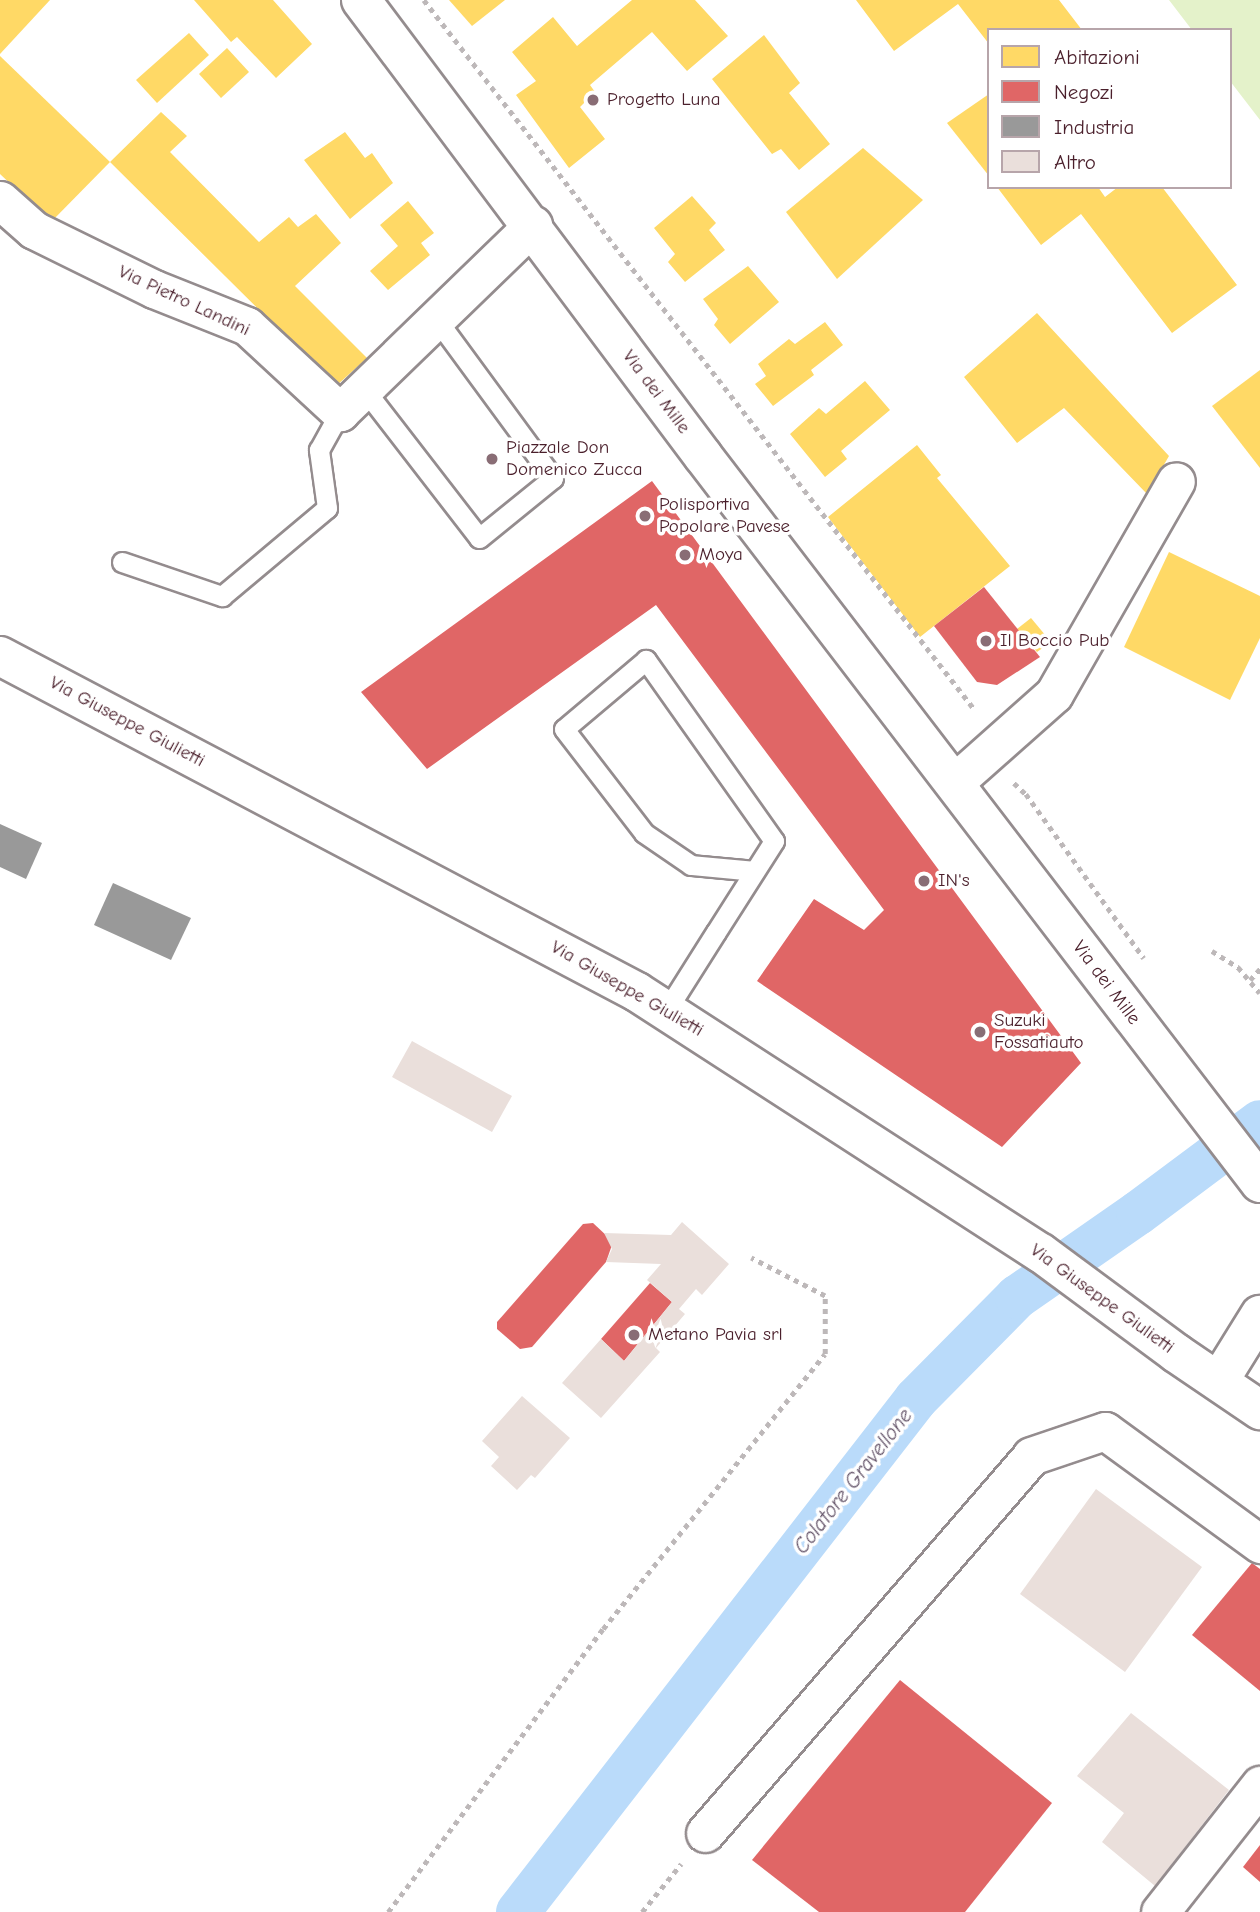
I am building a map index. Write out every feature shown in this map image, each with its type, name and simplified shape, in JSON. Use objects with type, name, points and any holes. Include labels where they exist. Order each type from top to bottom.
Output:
[{"type":"street","name":"Via dei Mille","points":[[360,0],[533,225],[704,456],[1260,1183]]},
{"type":"street","name":"Via Pietro Landini","points":[[0,200],[34,230],[154,289],[247,326],[352,400]]},
{"type":"street","points":[[352,400],[533,225]]},
{"type":"street","points":[[955,782],[1054,694],[1176,481]]},
{"type":"street","name":"Via Giuseppe Giulietti","points":[[0,656],[534,935],[666,1011],[1041,1254],[1260,1410]]},
{"type":"street","points":[[1219,1381],[1260,1315]]},
{"type":"street","points":[[705,1833],[1031,1456],[1105,1431],[1260,1544]]},
{"type":"street","points":[[1160,1912],[1260,1785]]},
{"type":"lane","points":[[122,562],[222,596],[327,508],[319,450],[352,400],[479,538],[553,478],[436,319]]},
{"type":"lane","points":[[666,1011],[774,841],[646,660],[564,729],[644,833],[691,865],[754,871]]},
{"type":"path","points":[[424,0],[1000,741],[1006,776],[1027,794],[1150,967]]},
{"type":"path","points":[[1212,951],[1238,967],[1258,991]]},
{"type":"path","points":[[1250,979],[1260,969]]},
{"type":"path","points":[[388,1912],[603,1629],[825,1354],[825,1296],[751,1258]]},
{"type":"path","points":[[642,1912],[705,1833]]},
{"type":"green space","points":[[1169,0],[1260,0],[1260,120],[1232,84],[1232,28],[1190,28]]},
{"type":"building: Abitazioni","points":[[0,0],[50,0],[0,54]]},
{"type":"building: Abitazioni","points":[[194,0],[273,0],[312,44],[276,78],[237,37],[231,42]]},
{"type":"building: Abitazioni","points":[[449,0],[505,0],[472,26]]},
{"type":"building: Abitazioni","points":[[632,0],[695,0],[728,36],[687,71],[652,32],[590,85],[595,92],[580,107],[605,139],[569,168],[516,95],[536,81],[512,52],[553,17],[577,46]]},
{"type":"building: Abitazioni","points":[[856,0],[1059,0],[1080,28],[987,28],[987,41],[958,4],[894,51]]},
{"type":"building: Abitazioni","points":[[189,33],[209,55],[157,103],[136,80]]},
{"type":"building: Abitazioni","points":[[764,35],[800,83],[789,93],[830,144],[799,170],[781,149],[772,154],[712,79]]},
{"type":"building: Abitazioni","points":[[227,48],[249,72],[221,98],[199,74]]},
{"type":"building: Abitazioni","points":[[0,56],[110,162],[51,222],[0,174]]},
{"type":"building: Abitazioni","points":[[987,95],[987,173],[947,123]]},
{"type":"building: Abitazioni","points":[[161,112],[187,136],[170,152],[259,242],[289,217],[298,227],[316,214],[341,243],[295,286],[367,358],[336,386],[110,162]]},
{"type":"building: Abitazioni","points":[[345,132],[365,158],[372,153],[393,183],[350,219],[304,160]]},
{"type":"building: Abitazioni","points":[[863,148],[923,200],[837,279],[786,212]]},
{"type":"building: Abitazioni","points":[[999,189],[1099,189],[1105,197],[1115,189],[1164,189],[1237,285],[1172,333],[1081,214],[1041,245]]},
{"type":"building: Abitazioni","points":[[692,196],[716,223],[709,230],[725,250],[685,282],[668,262],[675,254],[654,228]]},
{"type":"building: Abitazioni","points":[[408,201],[434,233],[421,243],[430,255],[388,290],[370,271],[398,246],[380,225]]},
{"type":"building: Abitazioni","points":[[748,266],[779,302],[730,344],[714,325],[718,319],[703,299]]},
{"type":"building: Abitazioni","points":[[1037,313],[1169,456],[1147,494],[1064,408],[1017,443],[964,377]]},
{"type":"building: Abitazioni","points":[[825,322],[843,345],[811,370],[814,375],[773,406],[755,384],[766,376],[758,364],[789,339],[795,344]]},
{"type":"building: Abitazioni","points":[[1260,370],[1260,468],[1212,406]]},
{"type":"building: Abitazioni","points":[[865,381],[890,410],[841,451],[847,459],[825,477],[790,434],[819,408],[826,414]]},
{"type":"building: Abitazioni","points":[[917,445],[941,475],[937,478],[1010,566],[920,637],[828,517]]},
{"type":"building: Abitazioni","points":[[1169,552],[1260,596],[1260,638],[1230,700],[1124,647]]},
{"type":"building: Abitazioni","points":[[1031,618],[1051,642],[1037,652],[1017,629]]},
{"type":"building: Negozi","points":[[652,481],[1081,1063],[1002,1147],[757,981],[814,899],[864,930],[884,910],[656,605],[427,769],[361,692]]},
{"type":"building: Negozi","name":"Il Boccio Pub","points":[[984,587],[1040,657],[997,685],[977,682],[934,626]]},
{"type":"building: Negozi","points":[[593,1223],[608,1237],[612,1245],[606,1262],[532,1347],[520,1349],[497,1329],[497,1322],[583,1224]]},
{"type":"building: Negozi","points":[[650,1283],[672,1302],[624,1361],[601,1339]]},
{"type":"building: Negozi","points":[[1252,1563],[1260,1569],[1260,1691],[1192,1635]]},
{"type":"building: Negozi","points":[[900,1680],[1052,1803],[965,1912],[819,1912],[752,1860]]},
{"type":"building: Negozi","points":[[1260,1845],[1260,1882],[1243,1867]]},
{"type":"building: Industria","points":[[0,824],[42,843],[26,879],[0,867]]},
{"type":"building: Industria","points":[[113,883],[191,918],[171,960],[94,925]]},
{"type":"building: Altro","points":[[412,1041],[512,1096],[492,1132],[392,1077]]},
{"type":"building: Altro","points":[[682,1222],[729,1264],[702,1295],[696,1289],[679,1309],[685,1314],[656,1348],[660,1352],[601,1418],[562,1383],[601,1339],[624,1361],[672,1302],[647,1280],[661,1264],[606,1262],[612,1249],[604,1233],[671,1235]]},
{"type":"building: Altro","points":[[522,1396],[570,1438],[535,1478],[531,1475],[517,1490],[491,1466],[499,1457],[482,1441]]},
{"type":"building: Altro","points":[[1096,1489],[1202,1567],[1125,1672],[1020,1594]]},
{"type":"building: Altro","points":[[1131,1713],[1229,1790],[1155,1886],[1102,1842],[1124,1813],[1077,1776]]},
{"type":"waterway","name":"Colatore Gravellone","points":[[518,1912],[916,1399],[1017,1297],[1138,1213],[1260,1122]]},
{"type":"place","name":"Progetto Luna","points":[[593,100]]},
{"type":"place","name":"Piazzale Don Domenico Zucca","points":[[492,459]]},
{"type":"place","name":"Polisportiva Popolare Pavese","points":[[645,516]]},
{"type":"place","name":"Moya","points":[[685,555]]},
{"type":"place","name":"Il Boccio Pub","points":[[986,641]]},
{"type":"place","name":"IN's","points":[[924,881]]},
{"type":"place","name":"Suzuki Fossatiauto","points":[[980,1032]]},
{"type":"place","name":"Metano Pavia srl","points":[[634,1335]]}]
